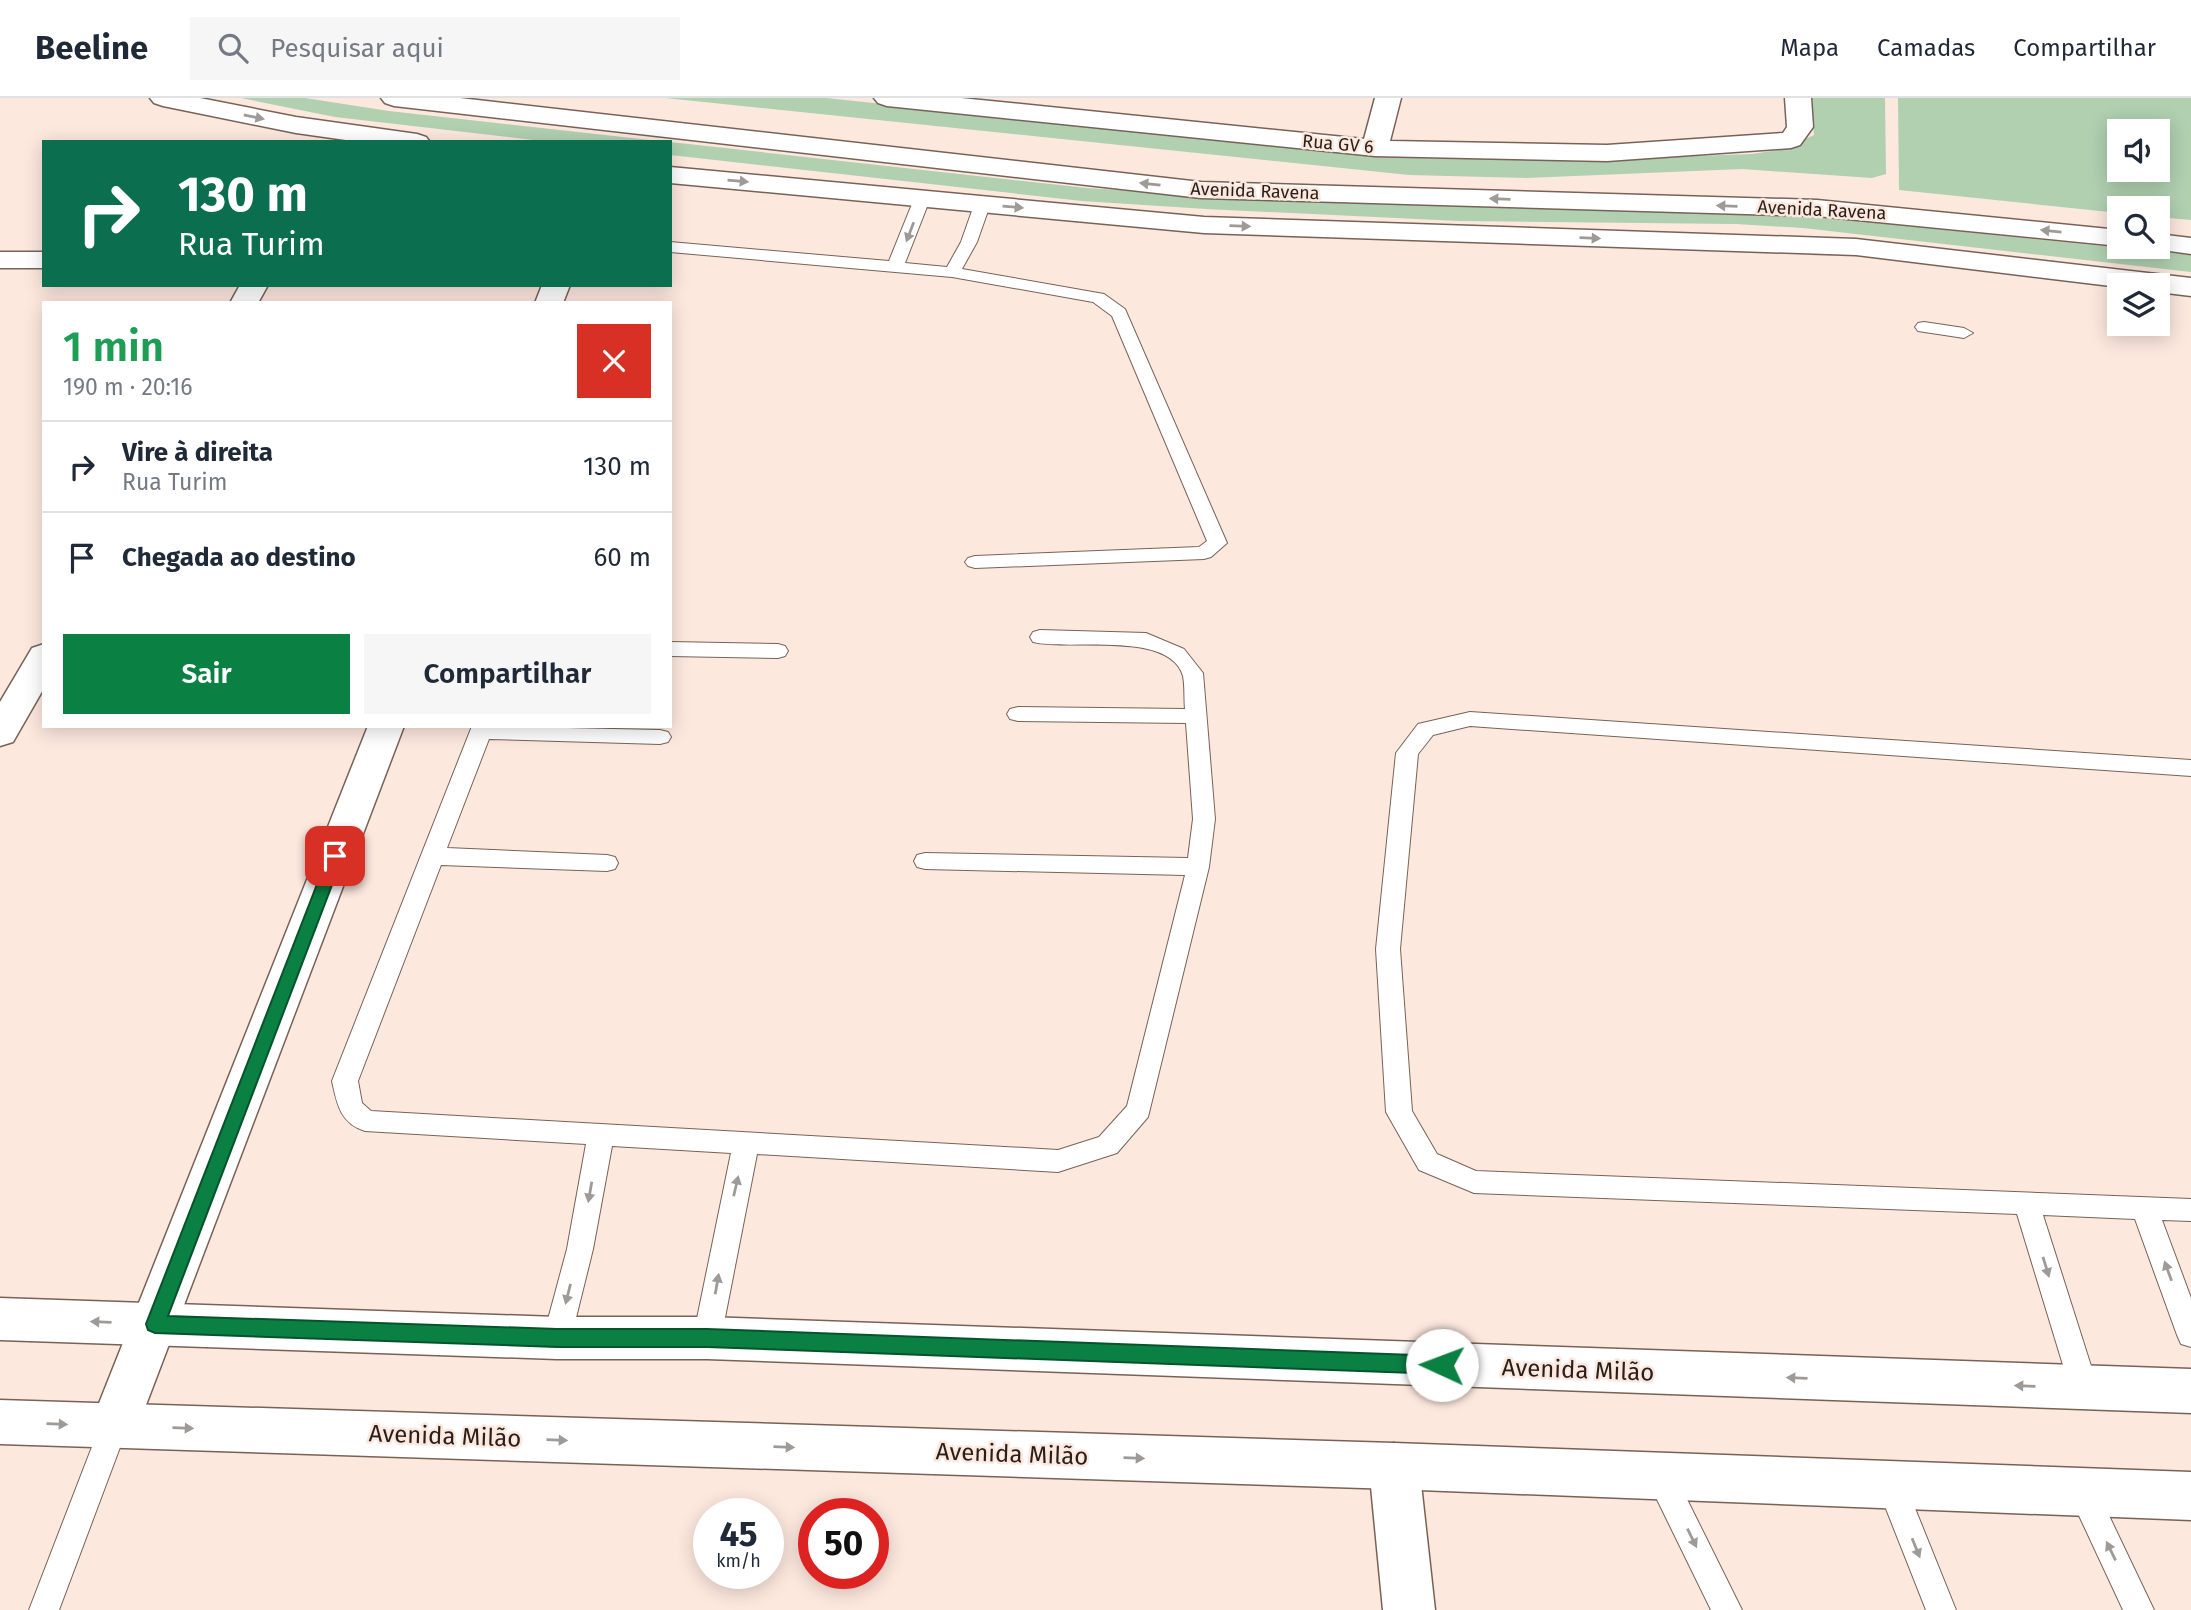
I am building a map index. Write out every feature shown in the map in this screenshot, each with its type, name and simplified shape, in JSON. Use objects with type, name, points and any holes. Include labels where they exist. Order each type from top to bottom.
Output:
[{"type":"street","points":[[163,98],[296,125],[403,140]]},
{"type":"street","name":"Avenida Ravena","points":[[394,98],[1201,190],[1817,208],[2107,237]]},
{"type":"street","name":"Rua GV 6","points":[[887,98],[979,103],[1375,148],[1607,153],[1791,140],[1800,127],[1798,98]]},
{"type":"street","points":[[1375,148],[1388,98]]},
{"type":"street","name":"Avenida Ravena","points":[[672,175],[1204,225],[1856,247],[2191,287]]},
{"type":"street","points":[[2170,243],[2191,246]]},
{"type":"street","points":[[0,260],[42,260]]},
{"type":"street","points":[[0,733],[42,660]]},
{"type":"street","points":[[114,1426],[385,728]]},
{"type":"street","name":"Avenida Milão","points":[[0,1319],[557,1338],[707,1338],[2191,1391]]},
{"type":"street","name":"Avenida Milão","points":[[0,1422],[1394,1466],[2191,1496]]},
{"type":"street","points":[[1394,1466],[1409,1610]]},
{"type":"lane","points":[[896,265],[922,199]]},
{"type":"lane","points":[[952,272],[969,242],[982,205]]},
{"type":"lane","points":[[672,247],[952,272],[1098,298],[1119,313],[1217,543],[1204,553],[975,562]]},
{"type":"lane","points":[[1924,327],[1964,333]]},
{"type":"lane","points":[[660,737],[481,729],[345,1082],[350,1108],[365,1121],[1058,1161],[1108,1145],[1139,1110],[1198,867],[1204,819],[1193,673],[1177,654],[1146,640],[1040,636]]},
{"type":"lane","points":[[672,649],[778,651]]},
{"type":"lane","points":[[1018,714],[1196,716]]},
{"type":"lane","points":[[2191,768],[1469,719],[1426,729],[1407,753],[1388,949],[1399,1112],[1429,1161],[1474,1182],[2191,1210]]},
{"type":"lane","points":[[432,856],[607,863]]},
{"type":"lane","points":[[925,861],[1198,867]]},
{"type":"lane","points":[[557,1338],[580,1249],[601,1134]]},
{"type":"lane","points":[[707,1338],[746,1143]]},
{"type":"lane","points":[[2026,1202],[2084,1388]]},
{"type":"lane","points":[[2144,1208],[2191,1335]]},
{"type":"lane","points":[[44,1610],[114,1426]]},
{"type":"lane","points":[[1661,1477],[1727,1610]]},
{"type":"lane","points":[[1892,1486],[1941,1610]]},
{"type":"lane","points":[[2083,1492],[2139,1610]]},
{"type":"green space","points":[[241,98],[305,98],[389,111],[650,140],[534,140],[335,117]]},
{"type":"green space","points":[[665,98],[826,98],[1374,156],[1610,159],[1752,154],[1784,149],[1814,135],[1812,98],[1885,98],[1886,174],[1872,178],[1742,169],[1527,178],[1409,175]]},
{"type":"green space","points":[[1898,98],[2191,98],[2191,220],[2170,218],[2170,196],[2107,196],[2107,212],[1899,190]]},
{"type":"green space","points":[[672,142],[1087,188],[1333,203],[1800,215],[2107,246],[2107,259],[2170,259],[2170,253],[2191,255],[2191,272],[1803,228],[1736,224],[1459,221],[1082,201],[672,155]]},
{"type":"route","points":[[335,856],[155,1324],[557,1338],[707,1338],[1442,1365]]}]
